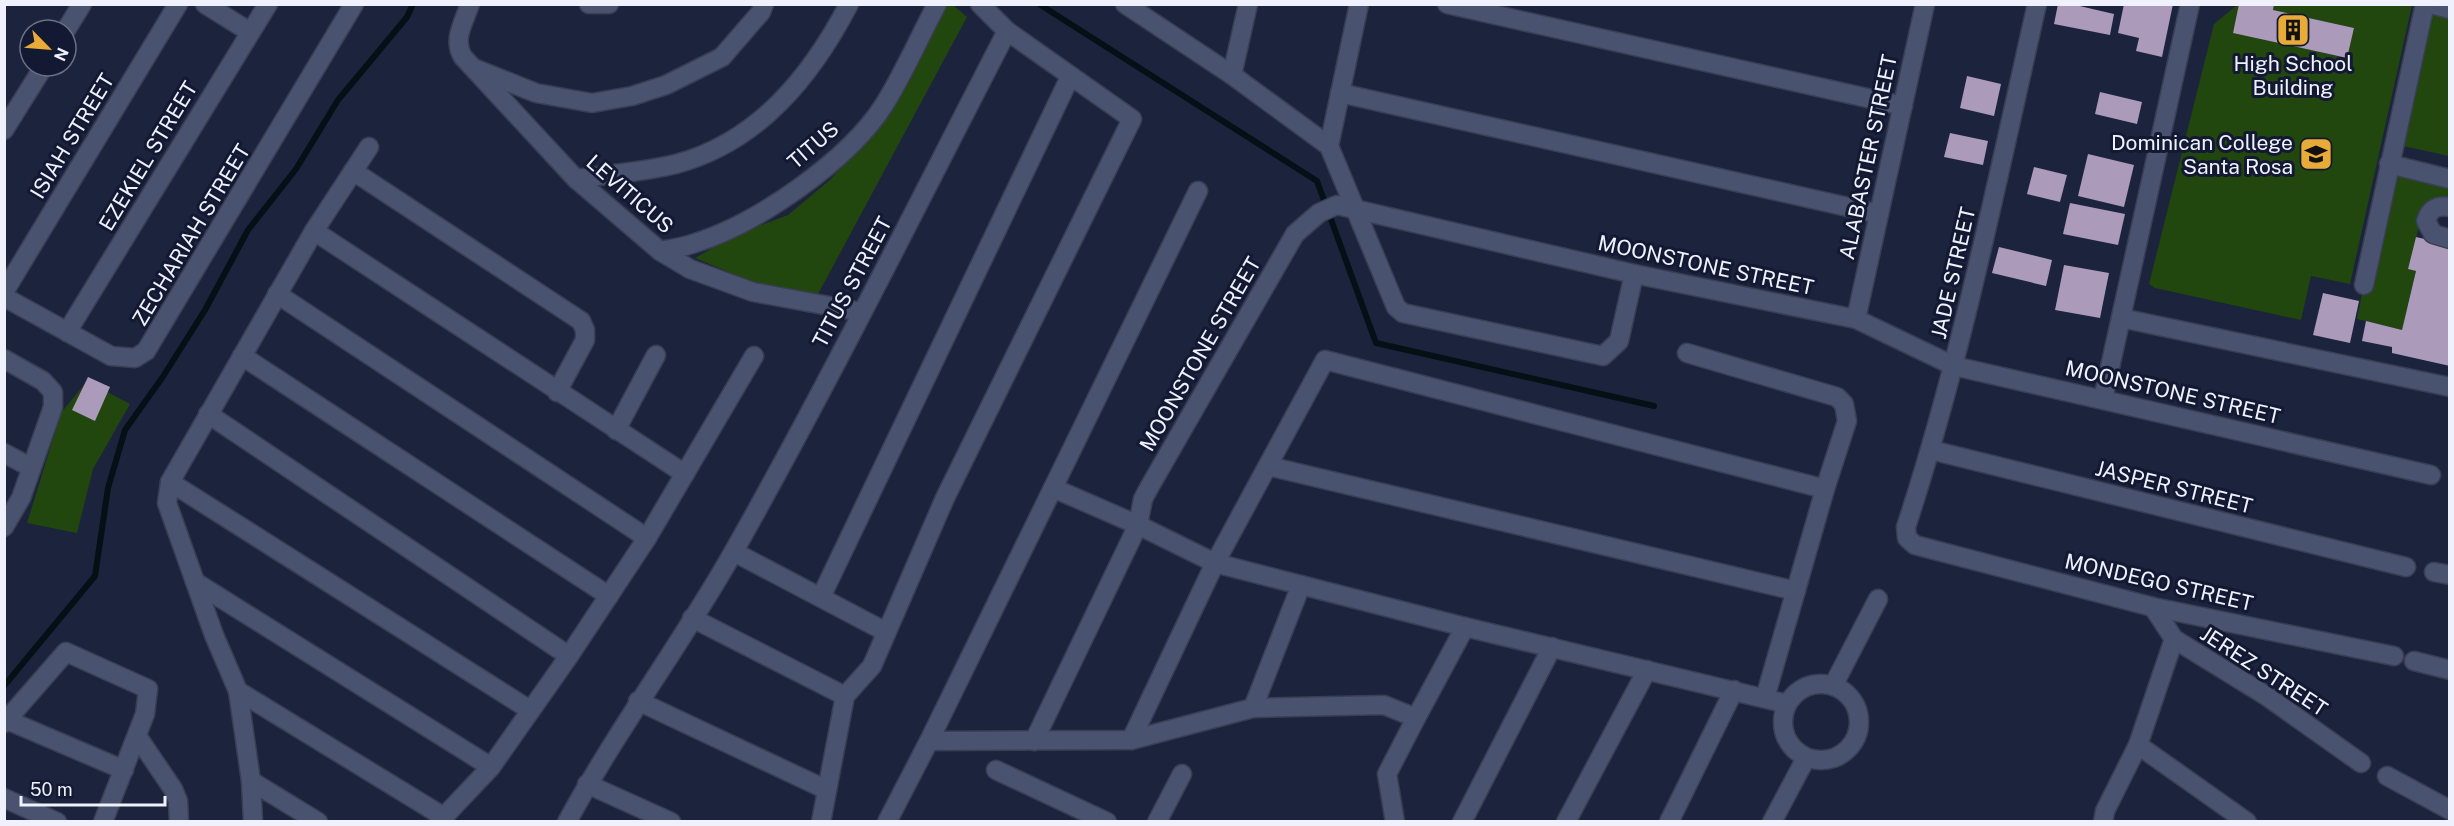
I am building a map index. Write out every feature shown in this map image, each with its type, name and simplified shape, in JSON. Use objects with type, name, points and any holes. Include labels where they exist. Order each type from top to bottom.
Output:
[{"type":"street","points":[[73,18],[82,4]]},
{"type":"street","name":"ISIAH STREET","points":[[4,292],[178,4]]},
{"type":"street","points":[[205,4],[250,32]]},
{"type":"street","name":"EZEKIEL STREET","points":[[68,332],[268,4]]},
{"type":"street","name":"ZECHARIAH STREET","points":[[4,297],[111,356],[135,358],[146,351],[354,4]]},
{"type":"street","name":"LEVITICUS","points":[[470,4],[457,40],[458,49],[472,68],[576,179],[660,251],[690,269],[753,292],[862,312]]},
{"type":"street","points":[[589,4],[609,4]]},
{"type":"street","points":[[472,68],[536,93],[591,103],[632,96],[666,85],[722,57],[761,12],[764,4]]},
{"type":"street","points":[[576,179],[675,164],[736,138],[766,116],[790,92],[828,44],[849,4]]},
{"type":"street","name":"TITUS","points":[[660,251],[695,243],[737,226],[803,185],[850,146],[883,106],[937,4]]},
{"type":"street","points":[[821,822],[845,696],[872,666],[950,487],[1132,119],[1007,32],[980,4]]},
{"type":"street","points":[[1125,4],[1232,75],[1329,146],[1396,307],[1403,313],[1413,317],[1603,356],[1619,341],[1634,274]]},
{"type":"street","points":[[1232,75],[1248,4]]},
{"type":"street","points":[[1329,146],[1359,4]]},
{"type":"street","points":[[1447,4],[1903,106]]},
{"type":"street","name":"ALABASTER STREET","points":[[1856,319],[1925,4]]},
{"type":"street","name":"JADE STREET","points":[[1915,545],[1907,538],[1906,527],[1931,450],[1954,366],[2037,4]]},
{"type":"street","points":[[2103,399],[2190,4]]},
{"type":"street","points":[[2364,285],[2425,4]]},
{"type":"street","points":[[2430,4],[2450,9]]},
{"type":"street","name":"TITUS STREET","points":[[567,822],[638,701],[734,552],[1007,32]]},
{"type":"street","points":[[821,597],[1070,77]]},
{"type":"street","points":[[4,130],[36,78]]},
{"type":"street","points":[[1340,93],[1879,214]]},
{"type":"street","points":[[254,822],[251,781],[238,692],[214,635],[167,503],[170,482],[314,231],[369,147]]},
{"type":"street","points":[[2389,164],[2450,179]]},
{"type":"street","points":[[353,171],[581,321],[585,330],[585,339],[557,392]]},
{"type":"street","points":[[886,822],[929,741],[1198,191]]},
{"type":"street","name":"MOONSTONE STREET","points":[[1034,741],[1138,525],[1143,499],[1150,486],[1295,234],[1319,213],[1337,205],[1634,274],[1856,319],[1954,366],[2431,475]]},
{"type":"street","points":[[2450,207],[2433,208],[2426,221],[2433,234],[2450,239]]},
{"type":"street","points":[[314,231],[685,474]]},
{"type":"street","points":[[277,294],[647,538]]},
{"type":"street","points":[[2121,318],[2450,387]]},
{"type":"street","points":[[1687,353],[1837,397],[1844,404],[1847,421],[1765,698]]},
{"type":"street","points":[[616,430],[656,355]]},
{"type":"street","points":[[242,356],[609,596]]},
{"type":"street","points":[[238,692],[441,819],[491,767],[569,656],[647,538],[754,356]]},
{"type":"street","points":[[4,359],[43,381],[53,392],[53,407],[21,498],[4,527]]},
{"type":"street","points":[[1131,740],[1215,563],[1325,360],[1825,489]]},
{"type":"street","points":[[208,414],[569,656]]},
{"type":"street","name":"JASPER STREET","points":[[1931,450],[2406,567]]},
{"type":"street","points":[[4,453],[30,467]]},
{"type":"street","points":[[1268,466],[1796,591]]},
{"type":"street","points":[[170,482],[530,710]]},
{"type":"street","points":[[1053,488],[1138,525],[1215,563],[1466,627],[1787,704]]},
{"type":"street","name":"MONDEGO STREET","points":[[1915,545],[2153,607],[2394,656]]},
{"type":"street","points":[[734,552],[886,632]]},
{"type":"street","points":[[195,582],[491,767]]},
{"type":"street","points":[[1253,708],[1301,585]]},
{"type":"street","points":[[1833,686],[1878,599]]},
{"type":"street","name":"JEREZ STREET","points":[[2153,607],[2174,639],[2265,695],[2361,763]]},
{"type":"street","points":[[692,618],[845,696]]},
{"type":"street","points":[[1395,822],[1387,774],[1466,627]]},
{"type":"street","points":[[2103,822],[2105,811],[2138,745],[2174,639]]},
{"type":"street","points":[[1462,822],[1552,647]]},
{"type":"street","points":[[103,822],[124,770],[145,714],[148,689],[66,652],[6,721],[124,770]]},
{"type":"street","points":[[2414,661],[2450,670]]},
{"type":"street","points":[[1566,822],[1647,670]]},
{"type":"street","points":[[1816,684],[1833,686],[1848,695],[1857,710],[1859,728],[1856,736],[1852,744],[1840,756],[1823,761],[1806,758],[1789,745],[1782,724],[1787,704],[1799,690],[1816,684]]},
{"type":"street","points":[[1669,822],[1734,690]]},
{"type":"street","points":[[638,701],[827,790]]},
{"type":"street","points":[[929,741],[1131,740],[1253,708],[1384,705],[1416,718]]},
{"type":"street","points":[[137,736],[173,789],[178,801],[179,822]]},
{"type":"street","points":[[2138,745],[2247,822]]},
{"type":"street","points":[[1772,822],[1806,758]]},
{"type":"street","points":[[996,770],[1107,822]]},
{"type":"street","points":[[1157,822],[1182,774]]},
{"type":"street","points":[[2387,776],[2450,810]]},
{"type":"street","points":[[251,781],[318,822]]},
{"type":"street","points":[[588,784],[671,822]]},
{"type":"street","points":[[4,798],[57,822]]},
{"type":"green space","points":[[947,5],[953,5],[967,17],[817,296],[750,281],[695,258],[735,235],[788,215],[831,179],[888,110]]},
{"type":"green space","points":[[2240,5],[2233,32],[2346,58],[2354,28],[2273,10],[2274,5],[2412,5],[2350,284],[2311,276],[2301,320],[2155,288],[2149,284],[2214,24]]},
{"type":"green space","points":[[2433,5],[2449,9],[2449,156],[2403,146]]},
{"type":"green space","points":[[2388,161],[2449,175],[2449,200],[2422,215],[2408,269],[2416,271],[2402,330],[2357,319]]},
{"type":"green space","points":[[87,381],[130,404],[93,469],[77,533],[27,523],[61,413]]},
{"type":"building","points":[[2058,4],[2071,4],[2114,14],[2110,35],[2054,24]]},
{"type":"building","points":[[2124,4],[2173,4],[2162,57],[2136,51],[2139,38],[2118,33]]},
{"type":"building","name":"High School Building","points":[[2239,4],[2274,4],[2273,10],[2354,28],[2347,58],[2233,33]]},
{"type":"building","points":[[1967,76],[2001,84],[1994,116],[1960,108]]},
{"type":"building","points":[[2100,92],[2142,102],[2137,124],[2095,114]]},
{"type":"building","points":[[1950,133],[1988,141],[1983,165],[1944,157]]},
{"type":"building","points":[[2088,154],[2134,165],[2124,207],[2078,196]]},
{"type":"building","points":[[2034,167],[2067,175],[2060,202],[2027,194]]},
{"type":"building","points":[[2070,203],[2125,214],[2118,245],[2063,234]]},
{"type":"building","points":[[2416,237],[2438,242],[2450,239],[2450,366],[2392,353],[2392,347],[2362,341],[2366,321],[2402,330],[2416,271],[2408,269]]},
{"type":"building","points":[[1999,247],[2052,260],[2046,286],[1992,273]]},
{"type":"building","points":[[2064,265],[2109,273],[2100,318],[2055,310]]},
{"type":"building","points":[[2323,293],[2359,301],[2350,343],[2313,335]]},
{"type":"building","points":[[88,377],[110,387],[95,421],[72,410]]},
{"type":"waterway","points":[[4,686],[95,576],[108,488],[125,430],[162,378],[205,310],[248,230],[296,169],[338,100],[407,17],[413,4]]},
{"type":"waterway","points":[[1039,4],[1317,181],[1376,343],[1654,406]]},
{"type":"place","name":"High School Building","points":[[2293,30]]},
{"type":"place","name":"Dominican College Santa Rosa","points":[[2316,154]]}]
